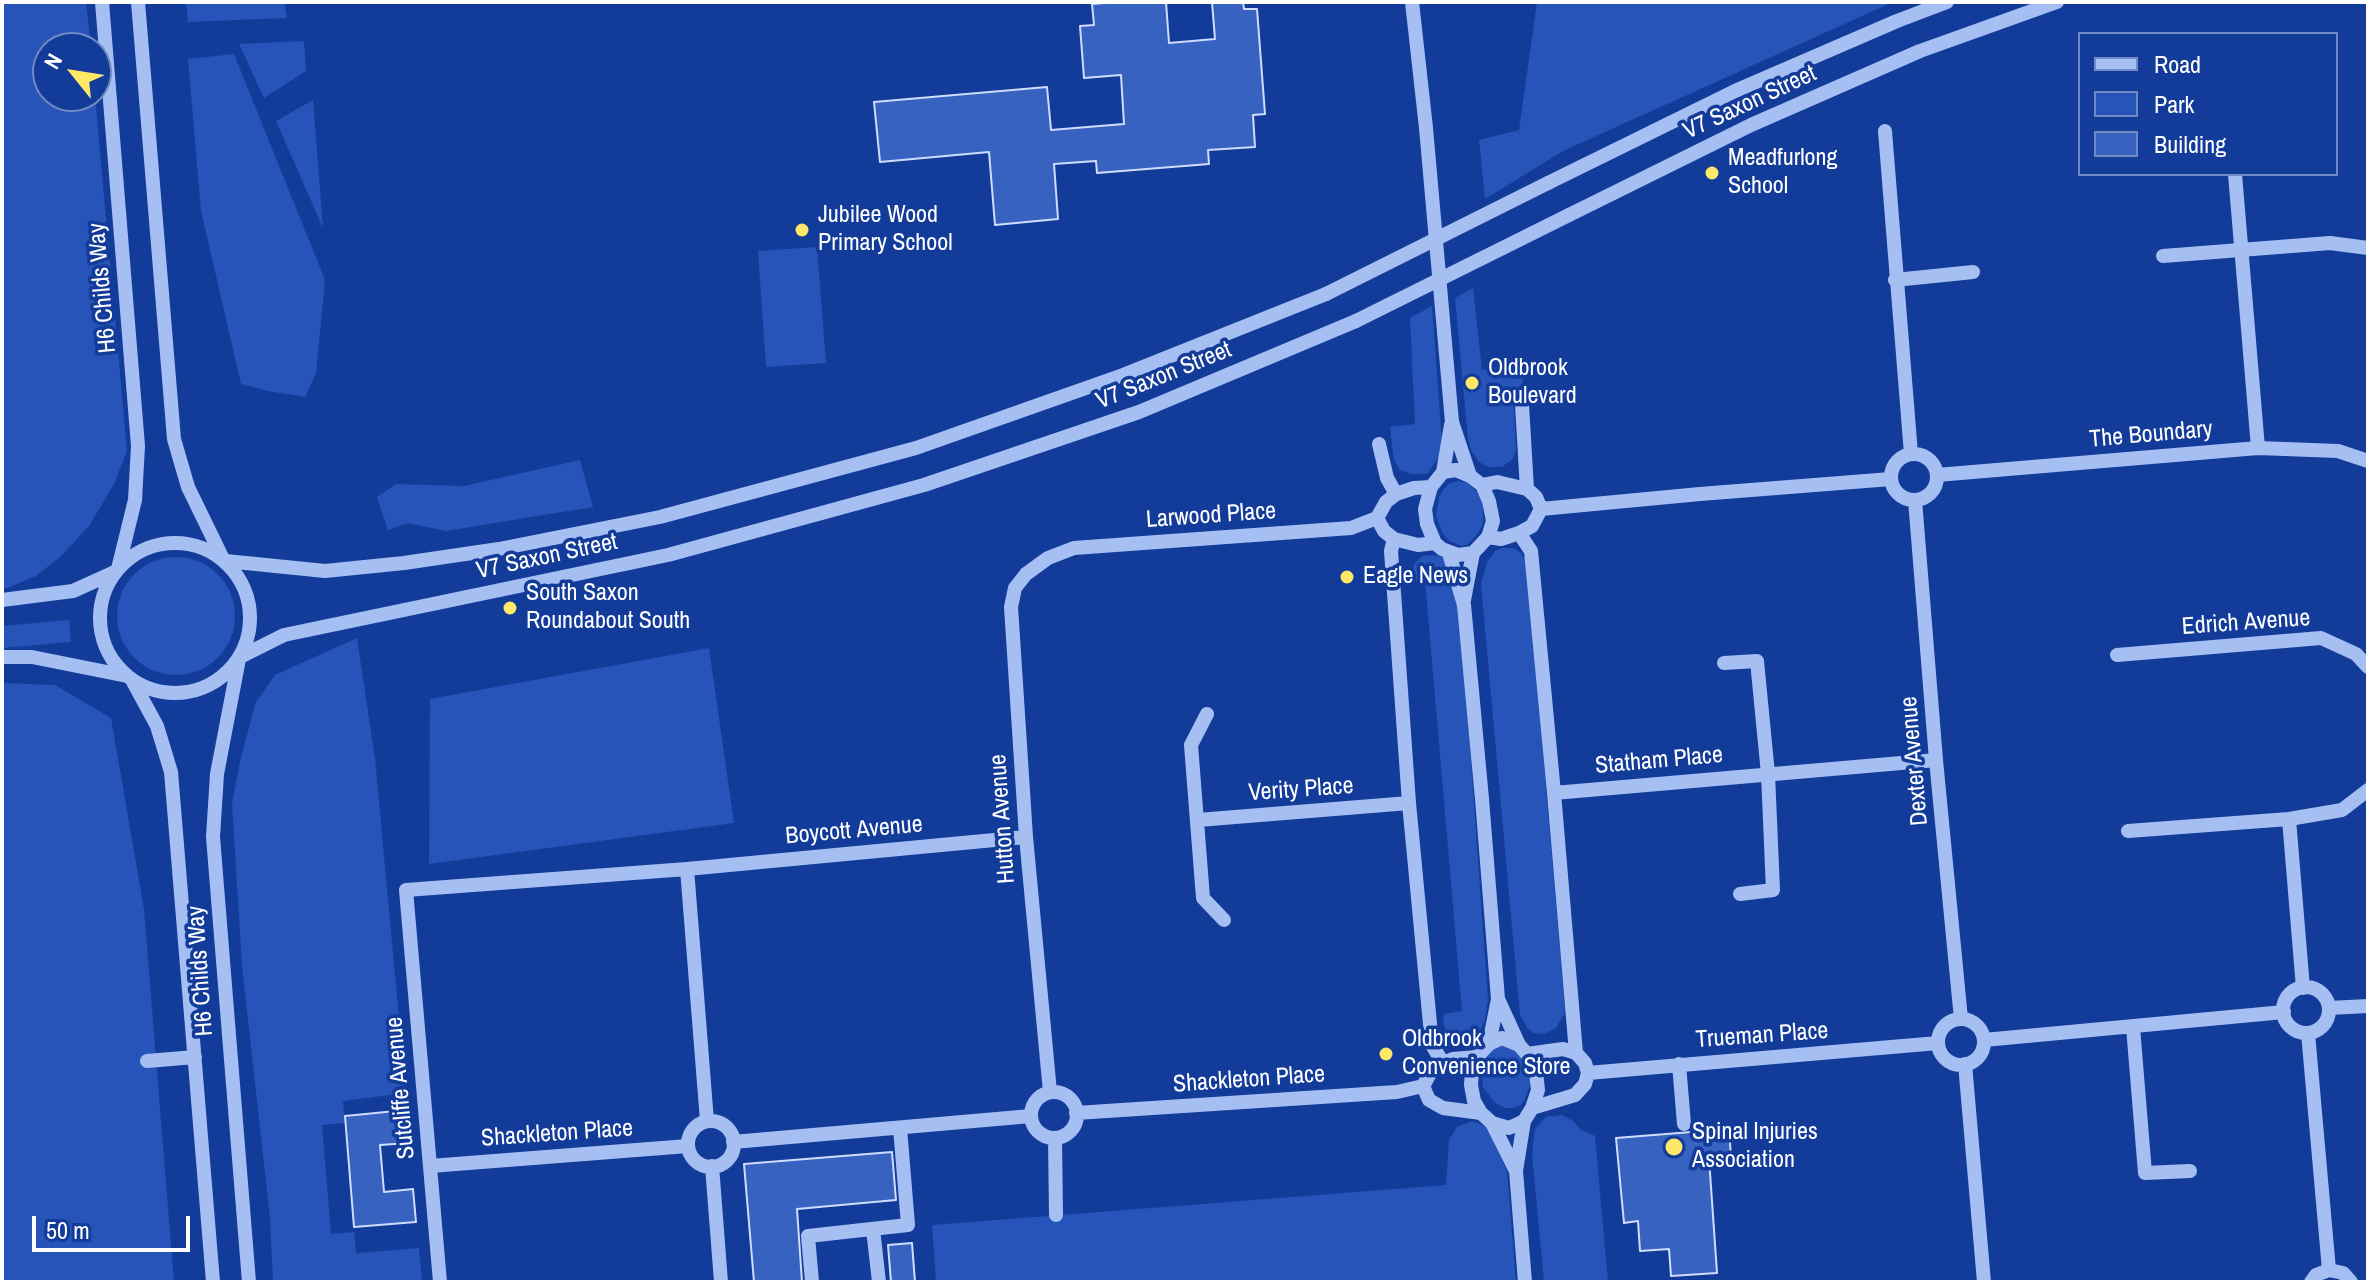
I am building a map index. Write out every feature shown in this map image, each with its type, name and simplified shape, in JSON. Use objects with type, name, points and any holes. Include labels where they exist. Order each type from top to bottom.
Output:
[{"type":"street","name":"H6 Childs Way","points":[[102,2],[138,446],[135,500],[116,570]]},
{"type":"street","points":[[2,657],[32,657],[130,678],[154,690],[178,693],[201,689],[223,677],[240,658],[249,633],[250,607],[242,582],[225,560],[188,487],[174,439],[138,2]]},
{"type":"street","points":[[1412,2],[1452,422],[1443,472],[1431,487],[1425,509],[1435,543],[1449,553],[1473,553]]},
{"type":"street","name":"V7 Saxon Street","points":[[225,560],[325,571],[499,549],[660,517],[916,448],[1123,375],[1326,294],[1735,91],[1947,2]]},
{"type":"street","name":"V7 Saxon Street","points":[[240,658],[284,635],[668,555],[924,485],[1139,412],[1356,321],[1751,125],[1920,51],[2057,2]]},
{"type":"street","points":[[1885,131],[1911,454]]},
{"type":"street","points":[[2235,176],[2258,448]]},
{"type":"street","points":[[2163,256],[2330,243],[2368,248]]},
{"type":"street","points":[[1895,280],[1973,272]]},
{"type":"street","points":[[1522,405],[1527,489]]},
{"type":"street","points":[[1452,422],[1476,480],[1489,501],[1493,521],[1488,537],[1473,553],[1464,605]]},
{"type":"street","points":[[1379,444],[1387,478],[1396,494]]},
{"type":"street","name":"The Boundary","points":[[1937,475],[2258,448],[2338,451],[2368,461]]},
{"type":"street","points":[[1911,454],[1931,462],[1937,475],[1931,492],[1915,500],[1896,492],[1891,479],[1894,466],[1911,454]]},
{"type":"street","points":[[1443,472],[1456,470],[1476,480],[1527,489],[1536,497],[1541,509]]},
{"type":"street","points":[[1541,509],[1891,479]]},
{"type":"street","points":[[1431,487],[1396,494],[1386,502],[1377,518],[1384,531],[1394,539],[1418,545],[1435,543]]},
{"type":"street","name":"Dexter Avenue","points":[[1915,500],[1961,1019]]},
{"type":"street","points":[[1488,537],[1501,539],[1519,533],[1532,526],[1541,509]]},
{"type":"street","name":"Larwood Place","points":[[1048,558],[1074,548],[1351,528],[1377,518]]},
{"type":"street","points":[[1519,533],[1531,551],[1576,1053]]},
{"type":"street","points":[[1394,539],[1391,551],[1409,803],[1432,1045],[1443,1063]]},
{"type":"street","points":[[2,600],[73,591],[116,570],[140,551],[168,542],[198,545],[225,560]]},
{"type":"street","points":[[1449,553],[1464,605],[1498,999],[1489,1044]]},
{"type":"street","name":"Hutton Avenue","points":[[1048,558],[1026,574],[1015,588],[1011,607],[1026,837],[1050,1092]]},
{"type":"street","points":[[116,570],[103,598],[100,626],[109,654],[130,678]]},
{"type":"street","name":"Edrich Avenue","points":[[2117,655],[2321,638],[2356,654],[2368,667]]},
{"type":"street","name":"H6 Childs Way","points":[[240,658],[217,774],[213,837],[249,1282]]},
{"type":"street","points":[[1724,663],[1757,661],[1768,774],[1773,890],[1740,894]]},
{"type":"street","name":"H6 Childs Way","points":[[130,678],[157,726],[171,772],[213,1282]]},
{"type":"street","points":[[1207,714],[1191,745],[1203,898],[1224,920]]},
{"type":"street","name":"Statham Place","points":[[1554,793],[1936,760]]},
{"type":"street","points":[[2128,831],[2289,819],[2342,810],[2368,790]]},
{"type":"street","name":"Verity Place","points":[[1198,820],[1409,803]]},
{"type":"street","points":[[2289,819],[2303,988]]},
{"type":"street","name":"Boycott Avenue","points":[[406,890],[687,869],[1026,837]]},
{"type":"street","points":[[687,869],[707,1121]]},
{"type":"street","name":"Sutcliffe Avenue","points":[[406,890],[440,1282]]},
{"type":"street","points":[[2303,988],[2321,992],[2329,1008],[2324,1025],[2308,1033],[2290,1027],[2284,1012],[2288,997],[2303,988]]},
{"type":"street","points":[[1498,999],[1536,1072],[1538,1090],[1528,1115],[1516,1171],[1525,1282]]},
{"type":"street","points":[[2329,1008],[2368,1006]]},
{"type":"street","points":[[1984,1040],[2284,1012]]},
{"type":"street","points":[[1961,1019],[1975,1024],[1984,1040],[1977,1058],[1965,1064],[1950,1062],[1940,1051],[1938,1043],[1947,1024],[1961,1019]]},
{"type":"street","points":[[2133,1027],[2145,1173],[2190,1171]]},
{"type":"street","points":[[2308,1033],[2329,1270]]},
{"type":"street","points":[[1477,1057],[1453,1059],[1433,1068],[1423,1086],[1429,1100],[1443,1108],[1487,1118],[1509,1128],[1528,1115],[1575,1095],[1585,1084],[1588,1073],[1585,1063],[1576,1053],[1563,1049],[1523,1049],[1502,1038],[1489,1044],[1477,1057],[1471,1085],[1474,1101],[1487,1118],[1516,1171]]},
{"type":"street","name":"Trueman Place","points":[[1588,1073],[1938,1043]]},
{"type":"street","points":[[147,1061],[195,1057]]},
{"type":"street","points":[[1679,1064],[1684,1124]]},
{"type":"street","points":[[1965,1064],[1984,1282]]},
{"type":"street","name":"Shackleton Place","points":[[1076,1113],[1397,1092],[1423,1086]]},
{"type":"street","points":[[1050,1092],[1059,1092],[1068,1097],[1076,1113],[1071,1129],[1055,1138],[1038,1131],[1031,1116],[1035,1101],[1050,1092]]},
{"type":"street","points":[[733,1142],[1031,1116]]},
{"type":"street","points":[[707,1121],[725,1126],[733,1142],[728,1159],[712,1166],[696,1161],[688,1146],[693,1130],[707,1121]]},
{"type":"street","points":[[812,1282],[808,1236],[908,1225],[900,1128]]},
{"type":"street","points":[[1055,1138],[1056,1215]]},
{"type":"street","name":"Shackleton Place","points":[[430,1166],[688,1146]]},
{"type":"street","points":[[712,1166],[721,1282]]},
{"type":"street","points":[[873,1229],[879,1282]]},
{"type":"street","points":[[2311,1282],[2316,1275],[2329,1270],[2343,1273],[2351,1282]]},
{"type":"green space","points":[[2,2],[86,2],[89,32],[32,32],[32,112],[96,112],[127,451],[114,484],[89,526],[60,557],[36,576],[2,590]]},
{"type":"green space","points":[[186,2],[284,2],[287,18],[188,22]]},
{"type":"green space","points":[[1537,2],[1893,2],[1563,151],[1485,199],[1479,140],[1519,130]]},
{"type":"green space","points":[[304,41],[306,71],[264,98],[239,44]]},
{"type":"green space","points":[[234,54],[325,280],[316,373],[305,397],[241,384],[201,211],[188,59]]},
{"type":"green space","points":[[313,100],[323,228],[276,121]]},
{"type":"green space","points":[[817,247],[826,363],[766,367],[758,251]]},
{"type":"green space","points":[[1473,288],[1482,370],[1522,365],[1524,392],[1513,392],[1516,450],[1513,459],[1502,467],[1489,467],[1479,462],[1468,439],[1455,298]]},
{"type":"green space","points":[[1432,306],[1442,442],[1439,457],[1427,474],[1411,474],[1400,470],[1394,460],[1390,427],[1415,424],[1410,318]]},
{"type":"green space","points":[[580,460],[593,507],[446,531],[408,523],[388,530],[377,497],[396,484],[464,486]]},
{"type":"green space","points":[[1450,483],[1468,483],[1477,492],[1483,511],[1479,532],[1462,546],[1449,541],[1436,516],[1443,490]]},
{"type":"green space","points":[[1502,548],[1517,550],[1527,564],[1565,1013],[1556,1028],[1544,1034],[1528,1029],[1520,1015],[1481,584],[1487,562],[1495,551]]},
{"type":"green space","points":[[1422,556],[1441,556],[1447,562],[1460,608],[1488,1000],[1481,1029],[1466,1039],[1452,1036],[1443,1022],[1444,1014],[1462,1011],[1425,580],[1411,581],[1415,563]]},
{"type":"green space","points":[[176,557],[199,561],[218,574],[231,593],[235,616],[231,639],[218,658],[199,671],[176,675],[153,671],[134,658],[121,639],[117,616],[121,593],[134,574],[153,561]]},
{"type":"green space","points":[[69,620],[71,642],[2,648],[2,626]]},
{"type":"green space","points":[[357,638],[375,759],[406,1093],[343,1101],[345,1123],[322,1125],[331,1234],[354,1232],[356,1253],[419,1248],[422,1282],[273,1282],[270,1218],[242,965],[232,803],[256,702],[275,675]]},
{"type":"green space","points":[[709,648],[734,823],[429,864],[430,699]]},
{"type":"green space","points":[[2,683],[55,685],[111,718],[144,909],[174,1282],[3,1282]]},
{"type":"green space","points":[[1497,1042],[1516,1045],[1533,1077],[1525,1099],[1513,1108],[1495,1103],[1483,1087],[1481,1061]]},
{"type":"green space","points":[[1562,1115],[1581,1130],[1595,1136],[1608,1282],[1544,1282],[1532,1154],[1535,1129],[1546,1117]]},
{"type":"green space","points":[[1472,1121],[1487,1127],[1507,1171],[1516,1282],[936,1282],[932,1225],[1446,1185],[1449,1140],[1457,1127]]},
{"type":"building","points":[[1166,2],[1169,43],[1215,39],[1212,2],[1243,2],[1244,9],[1257,9],[1265,114],[1253,115],[1255,147],[1208,150],[1209,164],[1097,173],[1096,161],[1054,164],[1058,219],[995,225],[989,152],[880,162],[874,102],[1047,87],[1051,130],[1124,124],[1121,75],[1084,78],[1080,26],[1094,25],[1092,4]]},
{"type":"building","points":[[406,1110],[409,1143],[380,1145],[384,1192],[413,1189],[416,1222],[354,1227],[345,1116]]},
{"type":"building","points":[[1729,1129],[1731,1157],[1709,1158],[1717,1273],[1671,1276],[1669,1249],[1640,1251],[1638,1221],[1624,1223],[1616,1138]]},
{"type":"building","points":[[892,1152],[896,1200],[797,1209],[802,1282],[754,1282],[744,1164]]},
{"type":"building","points":[[912,1243],[915,1282],[891,1282],[888,1245]]},
{"type":"place","name":"Meadfurlong School","points":[[1712,173]]},
{"type":"place","name":"Jubilee Wood Primary School","points":[[802,230]]},
{"type":"place","name":"Oldbrook Boulevard","points":[[1472,383]]},
{"type":"place","name":"Eagle News","points":[[1347,577]]},
{"type":"place","name":"South Saxon Roundabout South","points":[[510,608]]},
{"type":"place","name":"Oldbrook Convenience Store","points":[[1386,1054]]},
{"type":"place","name":"Spinal Injuries Association","points":[[1674,1147]]}]
